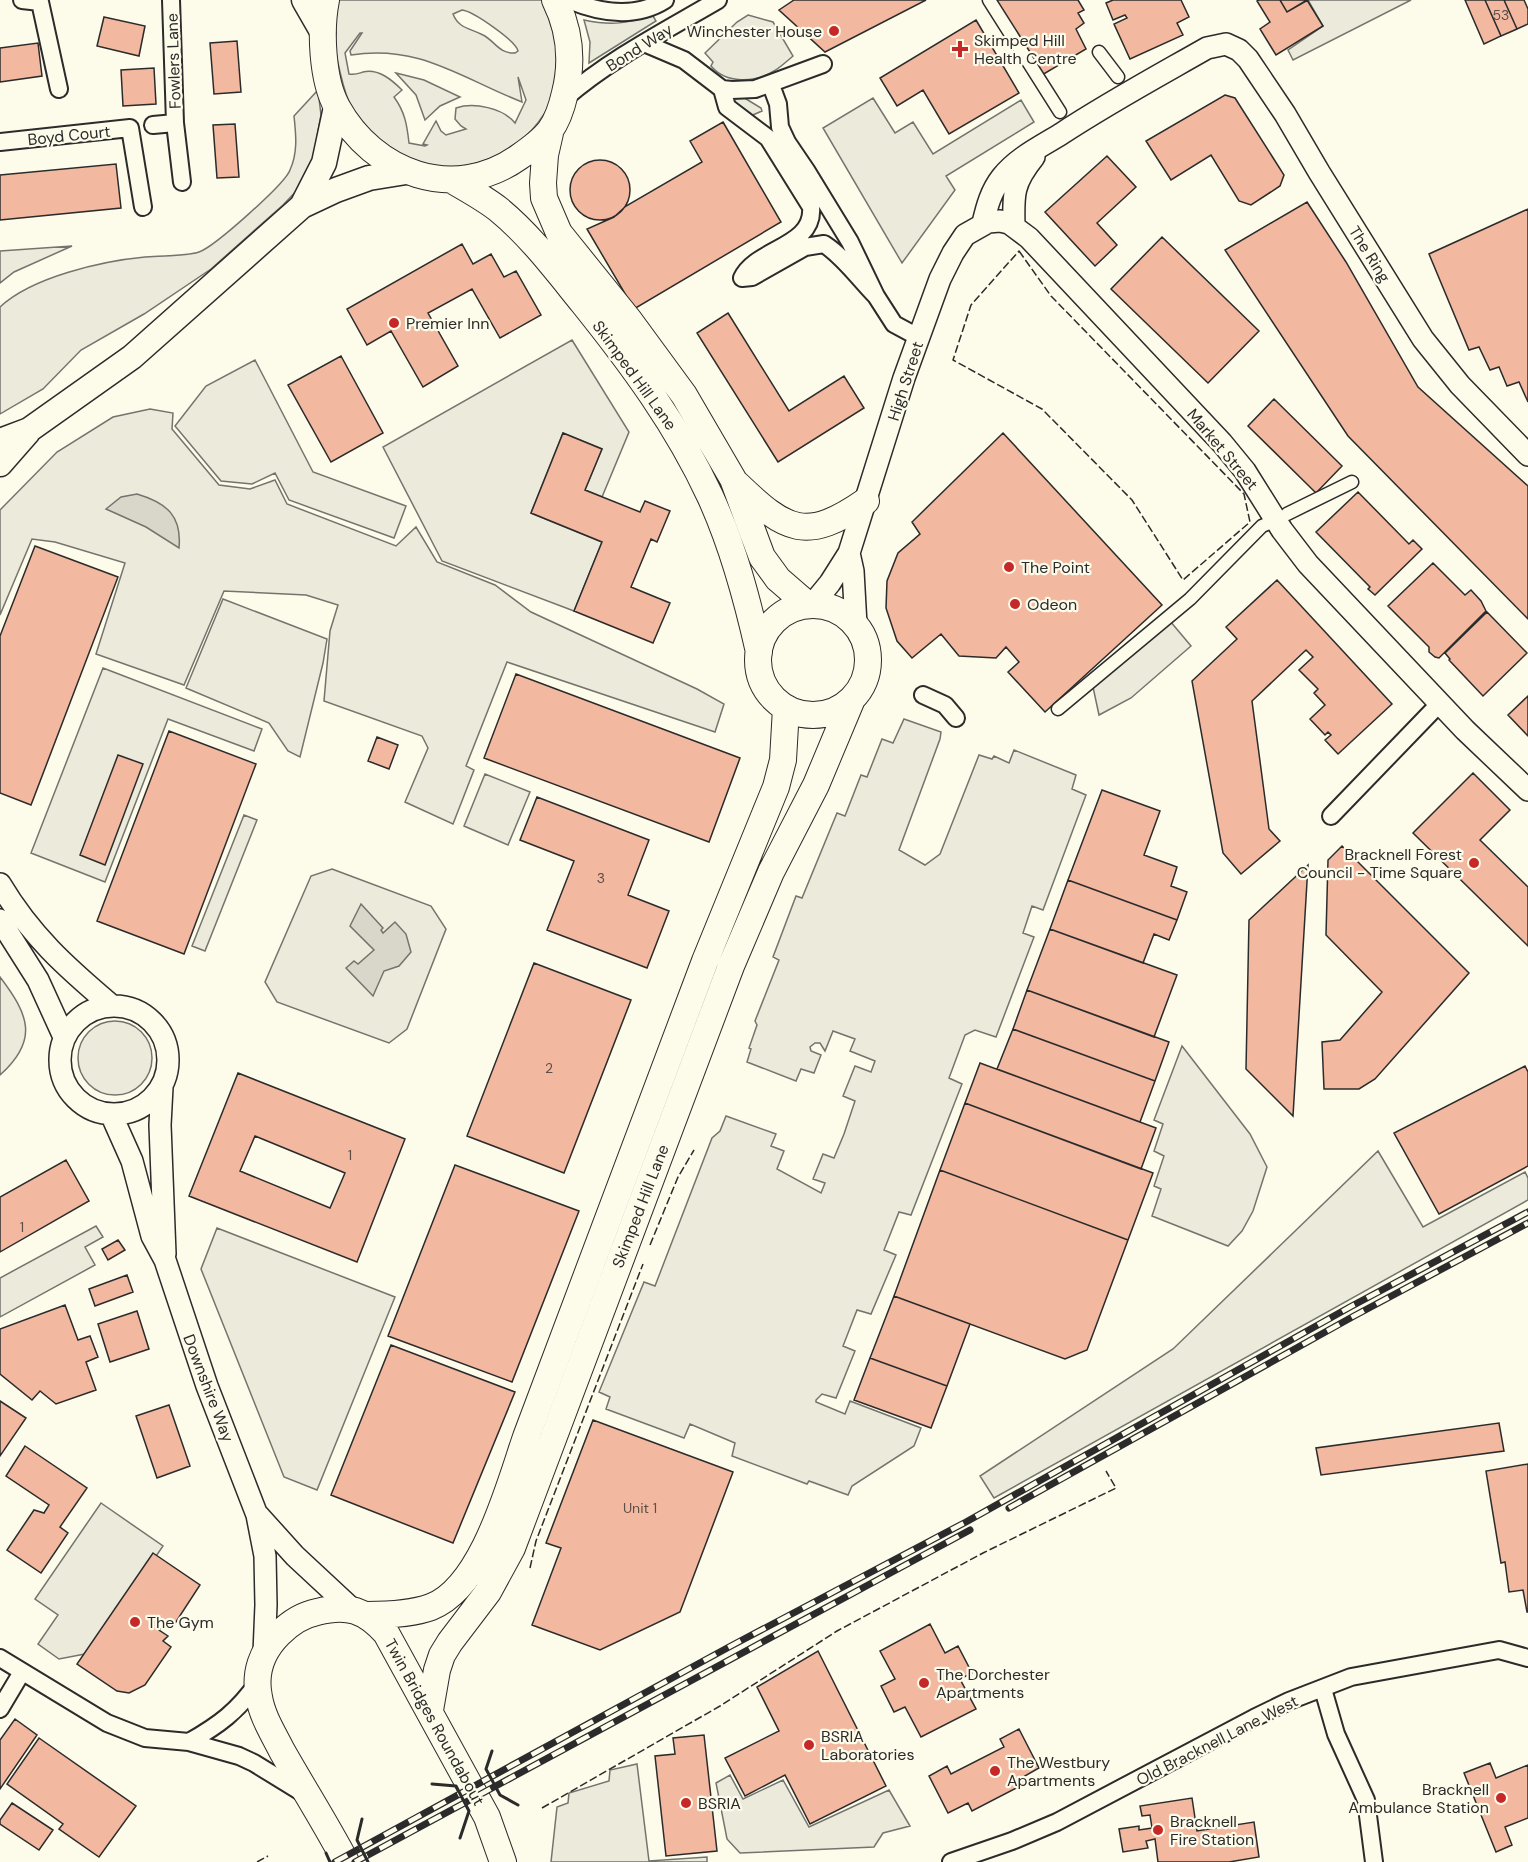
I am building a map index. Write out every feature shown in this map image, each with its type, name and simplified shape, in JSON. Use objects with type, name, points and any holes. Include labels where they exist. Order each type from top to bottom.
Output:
[{"type":"main road","points":[[304,0],[322,33]]},
{"type":"main road","points":[[326,0],[322,33],[328,77],[336,106],[367,145],[406,172]]},
{"type":"main road","name":"Skimped Hill Lane","points":[[555,0],[568,34],[570,52],[568,82],[550,133],[545,155],[544,198],[559,233],[669,374],[703,424],[732,479],[762,557],[778,579],[810,605]]},
{"type":"main road","points":[[302,206],[324,163],[336,106]]},
{"type":"main road","points":[[0,464],[29,430],[132,357],[302,206],[369,178],[406,172],[452,180],[501,169],[550,133]]},
{"type":"main road","name":"Skimped Hill Lane","points":[[452,180],[498,209],[532,243],[606,332],[654,396],[695,465],[715,506],[744,588],[759,652]]},
{"type":"main road","points":[[0,441],[29,430]]},
{"type":"main road","points":[[732,479],[760,506],[779,520],[800,527],[824,525],[840,518],[866,501]]},
{"type":"main road","points":[[810,605],[838,611],[856,625],[864,639],[868,659],[864,681],[852,699],[838,710],[818,716],[797,713],[772,697],[766,689],[759,669],[759,652],[762,639],[776,620],[784,614],[810,605]]},
{"type":"main road","name":"Skimped Hill Lane","points":[[430,1710],[442,1655],[488,1592],[512,1548],[731,966],[771,872],[816,785],[852,699]]},
{"type":"main road","name":"Skimped Hill Lane","points":[[359,1612],[388,1615],[430,1607],[450,1595],[458,1589],[474,1566],[500,1512],[705,961],[776,787],[783,759],[786,708]]},
{"type":"main road","points":[[346,1862],[264,1716],[258,1694],[258,1674],[264,1653],[280,1633],[302,1617],[330,1609],[359,1612]]},
{"type":"main road","name":"Twin Bridges Roundabout","points":[[359,1612],[386,1633],[487,1817],[503,1862]]},
{"type":"street","points":[[22,0],[40,2],[59,89]]},
{"type":"street","name":"Fowlers Lane","points":[[171,0],[175,123],[182,182]]},
{"type":"street","name":"Bond Way","points":[[569,0],[593,9],[629,12],[655,6],[665,0]]},
{"type":"street","name":"Bond Way","points":[[563,100],[584,82],[644,43],[718,0]]},
{"type":"street","points":[[988,0],[1060,112]]},
{"type":"street","points":[[644,43],[684,60],[722,89],[755,89],[823,64]]},
{"type":"street","name":"The Ring","points":[[1047,142],[1084,118],[1207,48],[1226,44],[1243,53],[1285,114],[1318,172],[1423,339],[1460,385],[1528,456]]},
{"type":"street","points":[[1100,52],[1118,77]]},
{"type":"street","points":[[771,85],[778,104],[780,127],[787,142],[850,242],[876,296],[894,324],[920,338]]},
{"type":"street","points":[[722,89],[727,107],[768,138],[811,207],[812,218],[808,227],[747,269],[742,278],[752,277],[806,247],[824,244],[835,251],[876,296]]},
{"type":"street","name":"Fowlers Lane","points":[[153,125],[175,123]]},
{"type":"street","name":"Boyd Court","points":[[0,142],[130,128],[142,207]]},
{"type":"street","points":[[1047,142],[1022,172],[1015,188],[1013,196],[1017,228],[1000,221],[983,223],[988,200],[1000,178],[1018,161],[1047,142]]},
{"type":"street","name":"High Street","points":[[810,605],[830,583],[849,553],[904,378],[940,279],[965,235],[983,223]]},
{"type":"street","name":"Market Street","points":[[1017,228],[1029,238],[1226,448],[1245,471],[1282,530],[1308,564],[1440,703],[1528,790]]},
{"type":"street","points":[[1287,514],[1352,482]]},
{"type":"street","points":[[1058,709],[1190,599],[1262,526],[1269,523]]},
{"type":"street","name":"High Street","points":[[849,553],[854,571],[856,625]]},
{"type":"street","points":[[923,695],[945,705],[956,718]]},
{"type":"street","points":[[1331,816],[1440,703]]},
{"type":"street","points":[[0,884],[41,942],[71,972],[112,1006]]},
{"type":"street","points":[[0,920],[38,980],[64,1037]]},
{"type":"street","points":[[112,1006],[130,1008],[145,1015],[161,1032],[167,1048],[168,1070],[162,1087],[140,1108],[125,1113],[111,1114],[94,1110],[81,1103],[72,1094],[62,1074],[60,1062],[64,1037],[85,1014],[112,1006]]},
{"type":"street","name":"Downshire Way","points":[[162,1087],[160,1125],[165,1260]]},
{"type":"street","name":"Downshire Way","points":[[111,1114],[132,1161],[152,1236],[165,1260],[190,1339],[257,1515],[265,1556],[264,1653]]},
{"type":"street","name":"Downshire Way","points":[[257,1515],[295,1557],[359,1612]]},
{"type":"street","name":"Old Bracknell Lane West","points":[[951,1862],[1012,1841],[1057,1822],[1254,1718],[1289,1701],[1351,1677],[1499,1650],[1528,1658]]},
{"type":"street","points":[[0,1658],[107,1723],[145,1738],[189,1742],[238,1756],[254,1763],[309,1797]]},
{"type":"street","points":[[0,1709],[22,1672]]},
{"type":"street","points":[[189,1742],[228,1717],[258,1682]]},
{"type":"street","points":[[1323,1689],[1336,1734],[1366,1800],[1374,1862]]},
{"type":"shaded area","points":[[338,0],[543,0],[557,45],[557,85],[550,104],[532,130],[517,143],[480,162],[441,167],[422,164],[404,157],[386,146],[370,131],[359,119],[351,105],[336,54],[334,27]],"holes":[[[462,10],[475,15],[493,27],[518,51],[515,53],[505,51],[483,35],[458,23],[453,14]],[[362,33],[350,51],[351,55],[398,54],[419,59],[439,65],[522,102],[518,77],[526,100],[515,123],[496,110],[479,106],[463,106],[456,108],[455,119],[466,129],[446,135],[436,121],[423,144],[427,145],[409,143],[405,119],[394,97],[402,90],[379,73],[369,71],[349,74],[345,53]]]},
{"type":"shaded area","points":[[1308,0],[1411,0],[1293,60],[1288,50],[1323,26]]},
{"type":"shaded area","points":[[748,15],[773,22],[793,56],[766,75],[750,79],[733,79],[717,72],[711,66],[713,62],[705,53],[737,22]]},
{"type":"shaded area","points":[[653,16],[656,21],[589,63],[590,42],[584,20],[619,23]]},
{"type":"shaded area","points":[[396,73],[424,80],[460,97],[440,106],[425,120],[416,95]]},
{"type":"shaded area","points":[[318,90],[321,115],[312,164],[303,184],[283,205],[211,269],[144,314],[81,350],[43,389],[0,414],[0,307],[30,287],[68,272],[109,262],[181,255],[207,248],[276,188],[290,170],[296,137],[294,116]]},
{"type":"shaded area","points":[[738,94],[761,108],[762,111],[748,117],[729,98]]},
{"type":"shaded area","points":[[873,98],[895,133],[913,122],[933,154],[1021,100],[1034,122],[946,176],[955,190],[902,263],[823,128]]},
{"type":"shaded area","points":[[72,246],[14,272],[0,283],[0,251]]},
{"type":"shaded area","points":[[572,340],[629,432],[602,497],[585,490],[602,449],[563,433],[531,513],[602,542],[574,611],[442,561],[383,447]]},
{"type":"shaded area","points":[[255,360],[313,472],[406,506],[394,538],[289,500],[275,473],[252,484],[221,481],[175,426],[206,386]]},
{"type":"shaded area","points":[[150,409],[173,413],[172,429],[219,485],[250,489],[275,480],[287,504],[396,546],[416,527],[437,562],[495,585],[531,612],[697,689],[724,704],[715,732],[507,662],[466,766],[474,770],[453,824],[405,802],[428,748],[422,736],[324,701],[330,631],[338,605],[306,595],[224,591],[184,685],[96,654],[125,563],[55,542],[32,539],[0,615],[0,510],[57,452],[113,417]]},
{"type":"shaded area","points":[[137,494],[157,502],[170,512],[178,527],[179,548],[146,527],[106,509],[121,497]]},
{"type":"shaded area","points":[[223,599],[327,639],[300,757],[288,751],[269,723],[186,688]]},
{"type":"shaded area","points":[[1170,621],[1191,646],[1131,698],[1099,715],[1093,687]]},
{"type":"shaded area","points":[[103,668],[262,729],[254,751],[168,719],[105,882],[31,853]]},
{"type":"shaded area","points":[[904,719],[941,732],[899,850],[925,865],[940,854],[979,755],[992,759],[994,756],[1009,763],[1014,750],[1076,775],[1072,789],[1086,795],[1043,910],[1032,906],[1023,933],[1034,937],[996,1037],[975,1030],[965,1035],[949,1078],[962,1084],[911,1215],[899,1212],[884,1250],[896,1255],[871,1314],[857,1310],[843,1346],[855,1351],[836,1398],[822,1394],[816,1400],[816,1402],[845,1414],[850,1401],[921,1428],[914,1446],[852,1486],[848,1495],[809,1481],[807,1484],[732,1456],[735,1443],[690,1424],[684,1438],[606,1409],[610,1397],[599,1392],[644,1282],[655,1286],[712,1138],[720,1131],[726,1116],[776,1134],[771,1146],[784,1151],[777,1169],[821,1193],[825,1183],[813,1179],[823,1154],[834,1158],[844,1134],[855,1101],[843,1096],[855,1066],[871,1072],[875,1061],[850,1051],[855,1039],[833,1031],[825,1051],[820,1043],[815,1043],[810,1047],[811,1051],[821,1055],[814,1073],[801,1069],[796,1081],[747,1062],[751,1049],[749,1048],[757,1025],[755,1021],[779,960],[773,957],[796,896],[802,898],[837,813],[845,816],[861,775],[867,777],[882,739],[893,743]]},
{"type":"shaded area","points":[[485,774],[530,792],[508,845],[464,826]]},
{"type":"shaded area","points":[[244,815],[257,820],[205,951],[192,946]]},
{"type":"shaded area","points":[[332,869],[431,906],[446,929],[407,1029],[389,1043],[277,1002],[265,982],[311,876]]},
{"type":"shaded area","points":[[361,904],[383,928],[381,930],[383,933],[395,922],[406,934],[411,952],[399,966],[384,971],[373,996],[346,968],[354,961],[358,964],[374,950],[350,926]]},
{"type":"shaded area","points":[[0,977],[18,1003],[26,1027],[21,1050],[0,1075]]},
{"type":"shaded area","points":[[115,1021],[136,1027],[146,1037],[152,1058],[146,1079],[136,1089],[115,1095],[94,1089],[84,1079],[78,1058],[84,1037],[94,1027]]},
{"type":"shaded area","points":[[1182,1046],[1250,1134],[1267,1167],[1253,1211],[1242,1231],[1228,1246],[1152,1216],[1161,1189],[1154,1186],[1164,1156],[1154,1151],[1163,1124],[1154,1120]]},
{"type":"shaded area","points":[[1378,1151],[1423,1227],[1525,1172],[1528,1178],[1528,1200],[994,1498],[980,1476],[1173,1349]]},
{"type":"shaded area","points":[[96,1226],[103,1237],[85,1247],[95,1265],[0,1317],[0,1278]]},
{"type":"shaded area","points":[[217,1228],[395,1297],[317,1490],[284,1477],[201,1269]]},
{"type":"shaded area","points":[[101,1503],[163,1546],[90,1653],[59,1659],[38,1644],[58,1615],[35,1599]]},
{"type":"shaded area","points":[[637,1764],[649,1861],[707,1857],[707,1862],[551,1862],[557,1807],[568,1803],[569,1793],[609,1781],[610,1770]]},
{"type":"shaded area","points":[[730,1775],[743,1799],[783,1780],[809,1827],[889,1790],[910,1826],[883,1833],[874,1847],[740,1853],[727,1839],[716,1783]]},
{"type":"building","name":"Winchester House","points":[[794,0],[926,0],[825,52],[779,10]]},
{"type":"building","points":[[996,0],[1078,0],[1084,10],[1078,13],[1084,23],[1076,29],[1086,49],[1042,75]]},
{"type":"building","points":[[1113,0],[1181,0],[1189,17],[1177,23],[1183,35],[1130,59],[1114,24],[1127,18],[1125,15],[1113,20],[1106,3]]},
{"type":"building","points":[[1280,0],[1287,12],[1307,0],[1323,26],[1276,55],[1260,29],[1270,22],[1257,1]]},
{"type":"building","points":[[1280,0],[1308,0],[1287,12]]},
{"type":"building","points":[[1465,0],[1485,0],[1501,36],[1484,44]]},
{"type":"building","points":[[1485,0],[1504,0],[1517,29],[1501,36]]},
{"type":"building","points":[[1504,0],[1524,0],[1528,9],[1528,24],[1517,29]]},
{"type":"building","points":[[104,17],[145,26],[139,56],[97,46]]},
{"type":"building","name":"Skimped Hill Health Centre","points":[[976,20],[1019,93],[949,134],[923,90],[897,106],[880,78]]},
{"type":"building","points":[[237,41],[241,92],[214,94],[210,43]]},
{"type":"building","points":[[38,43],[42,76],[0,82],[0,48]]},
{"type":"building","points":[[154,68],[156,104],[123,106],[121,70]]},
{"type":"building","points":[[1225,95],[1235,98],[1284,175],[1280,186],[1251,205],[1239,201],[1211,155],[1171,180],[1146,141]]},
{"type":"building","points":[[723,122],[781,222],[634,309],[587,229],[614,217],[626,206],[702,162],[690,141]]},
{"type":"building","points":[[235,124],[239,177],[217,178],[213,125]]},
{"type":"building","points":[[1107,156],[1136,187],[1097,223],[1117,245],[1095,266],[1045,212]]},
{"type":"building","points":[[600,160],[612,162],[625,173],[630,190],[628,202],[617,215],[600,220],[588,218],[575,207],[570,190],[572,178],[583,165]]},
{"type":"building","points":[[116,164],[121,208],[0,220],[0,175]]},
{"type":"building","points":[[1307,202],[1346,262],[1418,387],[1528,486],[1528,619],[1348,436],[1225,250]]},
{"type":"building","points":[[1528,209],[1528,402],[1519,382],[1507,386],[1499,367],[1490,370],[1479,347],[1469,350],[1429,254]]},
{"type":"building","points":[[1162,237],[1259,331],[1208,383],[1111,289]]},
{"type":"building","name":"Premier Inn","points":[[462,244],[473,264],[491,254],[504,277],[516,271],[541,315],[500,338],[472,289],[428,313],[458,366],[423,387],[391,331],[367,345],[347,309]]},
{"type":"building","points":[[728,313],[789,411],[844,376],[864,408],[778,462],[697,333]]},
{"type":"building","points":[[341,356],[383,433],[331,462],[288,385]]},
{"type":"building","points":[[1274,399],[1342,466],[1316,493],[1248,426]]},
{"type":"building","points":[[563,433],[602,449],[585,490],[640,512],[645,501],[670,511],[657,542],[651,539],[631,587],[670,603],[653,643],[574,611],[602,542],[531,513]]},
{"type":"building","name":"The Point","points":[[1003,433],[1162,605],[1045,712],[1008,672],[1019,662],[1006,647],[996,658],[959,656],[941,634],[912,658],[897,641],[886,608],[887,581],[898,553],[920,534],[912,522]]},
{"type":"building","points":[[1358,492],[1409,544],[1413,540],[1422,549],[1375,595],[1368,589],[1370,587],[1316,532]]},
{"type":"building","points":[[35,546],[118,577],[31,805],[0,793],[0,636]]},
{"type":"building","points":[[1433,563],[1465,595],[1471,590],[1486,611],[1439,658],[1429,652],[1429,647],[1388,606]]},
{"type":"building","points":[[1277,580],[1392,704],[1338,754],[1325,740],[1331,735],[1328,732],[1325,735],[1310,719],[1325,705],[1314,693],[1318,689],[1299,670],[1313,657],[1306,650],[1252,701],[1269,829],[1280,841],[1241,874],[1223,853],[1192,681],[1237,639],[1226,627]]},
{"type":"building","points":[[1487,612],[1527,653],[1483,696],[1445,653]]},
{"type":"building","points":[[516,674],[740,758],[709,842],[484,758]]},
{"type":"building","points":[[1528,696],[1528,736],[1508,715]]},
{"type":"building","points":[[169,731],[256,764],[184,954],[97,921]]},
{"type":"building","points":[[377,737],[398,745],[389,769],[368,761]]},
{"type":"building","points":[[118,755],[143,764],[105,865],[80,855]]},
{"type":"building","name":"Bracknell Forest Council - Time Square","points":[[1473,773],[1510,810],[1480,840],[1528,887],[1528,946],[1413,833]]},
{"type":"building","points":[[1102,790],[1160,811],[1144,855],[1177,867],[1171,886],[1187,892],[1177,920],[1068,880]]},
{"type":"building","points":[[537,797],[649,840],[628,895],[669,911],[647,968],[547,930],[574,861],[520,840]]},
{"type":"building","points":[[1342,846],[1469,973],[1375,1079],[1359,1089],[1324,1089],[1322,1042],[1340,1040],[1382,992],[1326,935],[1328,860]]},
{"type":"building","points":[[1308,865],[1293,1116],[1246,1069],[1249,920]]},
{"type":"building","points":[[1068,880],[1177,920],[1169,940],[1154,934],[1143,963],[1050,929]]},
{"type":"building","points":[[1050,929],[1177,975],[1154,1037],[1027,990]]},
{"type":"building","points":[[534,963],[631,1000],[564,1173],[467,1136]]},
{"type":"building","points":[[1027,990],[1169,1042],[1155,1081],[1013,1029]]},
{"type":"building","points":[[1013,1029],[1155,1081],[1140,1122],[997,1069]]},
{"type":"building","points":[[980,1063],[1156,1128],[1141,1169],[965,1103]]},
{"type":"building","points":[[1525,1066],[1528,1072],[1528,1166],[1439,1214],[1394,1133]]},
{"type":"building","points":[[238,1073],[405,1139],[357,1262],[189,1196]],"holes":[[[255,1136],[345,1173],[330,1208],[240,1171]]]},
{"type":"building","points":[[965,1103],[1153,1173],[1128,1240],[940,1170]]},
{"type":"building","points":[[66,1160],[89,1201],[0,1252],[0,1197]]},
{"type":"building","points":[[455,1165],[579,1211],[512,1382],[388,1336]]},
{"type":"building","points":[[940,1170],[1128,1240],[1087,1350],[1065,1359],[894,1296]]},
{"type":"building","points":[[118,1240],[125,1250],[108,1260],[102,1249]]},
{"type":"building","points":[[127,1275],[133,1292],[95,1306],[89,1289]]},
{"type":"building","points":[[894,1296],[970,1324],[947,1386],[870,1358]]},
{"type":"building","points":[[65,1305],[78,1340],[90,1336],[98,1357],[86,1362],[96,1390],[56,1404],[40,1391],[32,1400],[0,1374],[0,1329]]},
{"type":"building","points":[[137,1311],[149,1349],[110,1362],[98,1324]]},
{"type":"building","points":[[391,1345],[515,1392],[453,1543],[331,1495]]},
{"type":"building","points":[[870,1358],[947,1386],[931,1428],[854,1400]]},
{"type":"building","points":[[0,1401],[26,1418],[0,1456]]},
{"type":"building","points":[[169,1405],[190,1466],[157,1478],[136,1416]]},
{"type":"building","points":[[593,1420],[733,1472],[680,1612],[600,1650],[532,1625],[561,1548],[546,1543]]},
{"type":"building","points":[[1499,1423],[1504,1451],[1321,1475],[1316,1448]]},
{"type":"building","points":[[25,1446],[87,1488],[60,1527],[68,1533],[41,1573],[7,1550],[34,1510],[44,1513],[49,1505],[6,1476]]},
{"type":"building","points":[[1528,1464],[1527,1612],[1523,1590],[1509,1592],[1505,1562],[1501,1563],[1486,1471]]},
{"type":"building","name":"The Gym","points":[[153,1553],[200,1585],[174,1625],[167,1620],[159,1630],[168,1636],[163,1641],[171,1647],[145,1685],[129,1693],[117,1691],[77,1664]]},
{"type":"building","name":"The Dorchester Apartments","points":[[930,1624],[945,1653],[958,1646],[972,1673],[960,1679],[976,1709],[921,1737],[905,1707],[894,1712],[881,1686],[895,1679],[880,1651]]},
{"type":"building","name":"BSRIA Laboratories","points":[[818,1651],[886,1786],[810,1824],[785,1775],[745,1796],[725,1758],[779,1731],[757,1687]]},
{"type":"building","points":[[15,1719],[37,1735],[0,1789],[0,1740]]},
{"type":"building","name":"The Westbury Apartments","points":[[1019,1729],[1039,1768],[1023,1777],[1026,1783],[972,1811],[968,1803],[948,1813],[929,1776],[947,1766],[951,1774],[1004,1747],[1000,1739]]},
{"type":"building","name":"BSRIA","points":[[704,1735],[717,1851],[666,1856],[655,1756],[675,1754],[673,1738]]},
{"type":"building","points":[[39,1738],[136,1806],[99,1857],[59,1829],[63,1824],[7,1784]]},
{"type":"building","name":"Bracknell Ambulance Station","points":[[1490,1763],[1496,1778],[1528,1765],[1528,1818],[1505,1827],[1512,1845],[1496,1852],[1464,1773]]},
{"type":"building","name":"Bracknell Fire Station","points":[[1192,1798],[1197,1831],[1254,1822],[1259,1857],[1229,1862],[1158,1862],[1155,1839],[1146,1841],[1148,1848],[1123,1852],[1119,1829],[1139,1826],[1139,1830],[1152,1828],[1150,1815],[1142,1816],[1140,1806]]},
{"type":"building","points":[[12,1803],[53,1830],[39,1850],[0,1824],[0,1820]]},
{"type":"railway","points":[[335,1862],[729,1647],[966,1522],[1350,1307],[1528,1212]]},
{"type":"railway","points":[[1009,1508],[1354,1316],[1528,1223]]},
{"type":"railway","points":[[355,1862],[970,1530]]},
{"type":"fence","points":[[1019,251],[1051,296],[1244,494],[1250,522],[1183,580],[1132,500],[1042,409],[953,360],[971,305],[1019,251]]},
{"type":"fence","points":[[650,1245],[678,1177],[694,1150]]},
{"type":"fence","points":[[530,1568],[536,1541],[643,1264]]},
{"type":"fence","points":[[542,1808],[720,1706],[837,1631],[983,1553],[1116,1488],[1106,1471]]},
{"type":"fence","points":[[257,1862],[268,1856]]},
{"type":"wall","points":[[492,1751],[486,1769],[500,1795],[518,1805]]},
{"type":"wall","points":[[432,1784],[456,1786],[469,1811],[460,1838]]},
{"type":"wall","points":[[362,1819],[357,1840],[368,1862]]},
{"type":"wall","points":[[326,1853],[330,1862]]},
{"type":"place","name":"Winchester House","points":[[834,31]]},
{"type":"place","name":"Skimped Hill Health Centre","points":[[960,49]]},
{"type":"place","name":"Premier Inn","points":[[394,323]]},
{"type":"place","name":"The Point","points":[[1009,567]]},
{"type":"place","name":"Odeon","points":[[1015,604]]},
{"type":"place","name":"Bracknell Forest Council - Time Square","points":[[1474,863]]},
{"type":"place","name":"The Gym","points":[[135,1622]]},
{"type":"place","name":"The Dorchester Apartments","points":[[924,1683]]},
{"type":"place","name":"BSRIA Laboratories","points":[[809,1745]]},
{"type":"place","name":"The Westbury Apartments","points":[[995,1771]]},
{"type":"place","name":"Bracknell Ambulance Station","points":[[1501,1798]]},
{"type":"place","name":"BSRIA","points":[[686,1803]]},
{"type":"place","name":"Bracknell Fire Station","points":[[1158,1830]]}]
